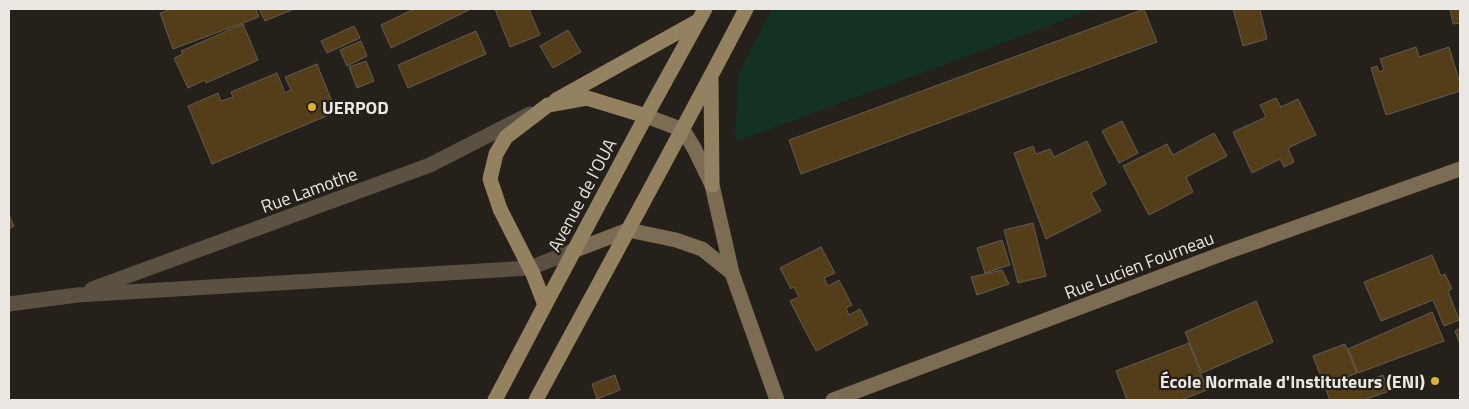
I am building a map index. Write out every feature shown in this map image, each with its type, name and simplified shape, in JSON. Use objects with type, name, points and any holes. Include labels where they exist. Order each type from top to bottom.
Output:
[{"type":"main road","points":[[536,400],[683,130],[746,9]]},
{"type":"main road","points":[[545,305],[530,268],[500,209],[490,178],[496,154],[506,137],[548,105],[702,15]]},
{"type":"main road","name":"Avenue de l'OUA","points":[[495,400],[573,251],[702,15]]},
{"type":"main road","points":[[711,76],[712,185]]},
{"type":"main road","points":[[548,105],[588,98],[646,116]]},
{"type":"street","name":"Rue Lamothe","points":[[77,295],[430,165],[548,105]]},
{"type":"street","points":[[646,116],[683,130],[712,185],[732,273],[777,400]]},
{"type":"street","name":"Rue Lucien Fourneau","points":[[833,400],[1224,253],[1460,169]]},
{"type":"street","points":[[573,251],[628,230],[663,236],[702,249],[732,273]]},
{"type":"street","name":"Rue Lamothe","points":[[9,304],[77,295],[530,268],[573,251]]},
{"type":"green space","points":[[772,9],[1094,9],[735,142],[739,72]]},
{"type":"building","points":[[172,9],[256,9],[259,17],[173,49],[160,13]]},
{"type":"building","points":[[259,9],[294,9],[265,21]]},
{"type":"building","points":[[414,9],[469,10],[391,48],[381,25]]},
{"type":"building","points":[[495,9],[529,9],[540,35],[510,47]]},
{"type":"building","points":[[1144,9],[1157,42],[801,174],[789,140]]},
{"type":"building","points":[[1233,9],[1260,9],[1267,39],[1243,46]]},
{"type":"building","points":[[1450,9],[1460,9],[1460,23],[1453,24]]},
{"type":"building","points":[[243,24],[258,60],[206,83],[205,80],[188,88],[174,58],[183,54],[181,51]]},
{"type":"building","points":[[354,26],[360,38],[327,53],[321,41]]},
{"type":"building","points":[[568,30],[581,52],[553,68],[540,46]]},
{"type":"building","points":[[476,31],[486,54],[408,88],[398,65]]},
{"type":"building","points":[[361,41],[367,56],[347,66],[340,50]]},
{"type":"building","points":[[1416,47],[1419,57],[1449,47],[1460,83],[1460,91],[1386,115],[1371,68],[1377,66],[1379,72],[1384,70],[1380,59]]},
{"type":"building","points":[[366,61],[374,81],[357,88],[349,67]]},
{"type":"building","points":[[317,64],[336,112],[212,164],[188,106],[218,93],[221,101],[233,97],[231,92],[277,73],[285,93],[291,90],[285,77]]},
{"type":"building","points":[[1276,98],[1281,107],[1298,99],[1316,135],[1288,148],[1294,162],[1284,167],[1280,159],[1252,173],[1233,132],[1266,117],[1260,105]]},
{"type":"building","points":[[1122,121],[1138,153],[1119,163],[1102,131]]},
{"type":"building","points":[[1214,133],[1227,156],[1186,177],[1193,192],[1149,215],[1123,166],[1167,144],[1173,155]]},
{"type":"building","points":[[1087,141],[1106,184],[1091,193],[1101,211],[1046,239],[1014,153],[1033,146],[1036,154],[1050,149],[1054,157]]},
{"type":"building","points":[[9,215],[14,226],[9,229]]},
{"type":"building","points":[[1033,223],[1046,276],[1018,283],[1004,230]]},
{"type":"building","points":[[1002,240],[1010,265],[985,273],[977,248]]},
{"type":"building","points":[[821,247],[835,273],[824,278],[828,286],[839,280],[852,305],[846,308],[849,315],[860,309],[868,324],[816,351],[790,301],[799,297],[794,287],[791,289],[780,268]]},
{"type":"building","points":[[1432,255],[1441,276],[1445,274],[1452,289],[1448,291],[1459,320],[1444,326],[1433,300],[1381,321],[1364,282]]},
{"type":"building","points":[[1002,270],[1009,284],[977,295],[971,277]]},
{"type":"building","points":[[1256,301],[1273,342],[1202,373],[1185,332]]},
{"type":"building","points":[[1432,312],[1444,341],[1358,373],[1348,349]]},
{"type":"building","points":[[1460,328],[1460,344],[1455,331]]},
{"type":"building","points":[[1189,343],[1207,390],[1181,400],[1127,400],[1116,371]]},
{"type":"building","points":[[1345,344],[1357,373],[1342,379],[1346,389],[1383,375],[1389,391],[1364,400],[1330,400],[1313,356]]},
{"type":"building","points":[[615,375],[620,390],[597,399],[592,384]]},
{"type":"place","name":"UERPOD","points":[[312,107]]},
{"type":"place","name":"École Normale d'Instituteurs (ENI)","points":[[1435,381]]}]
